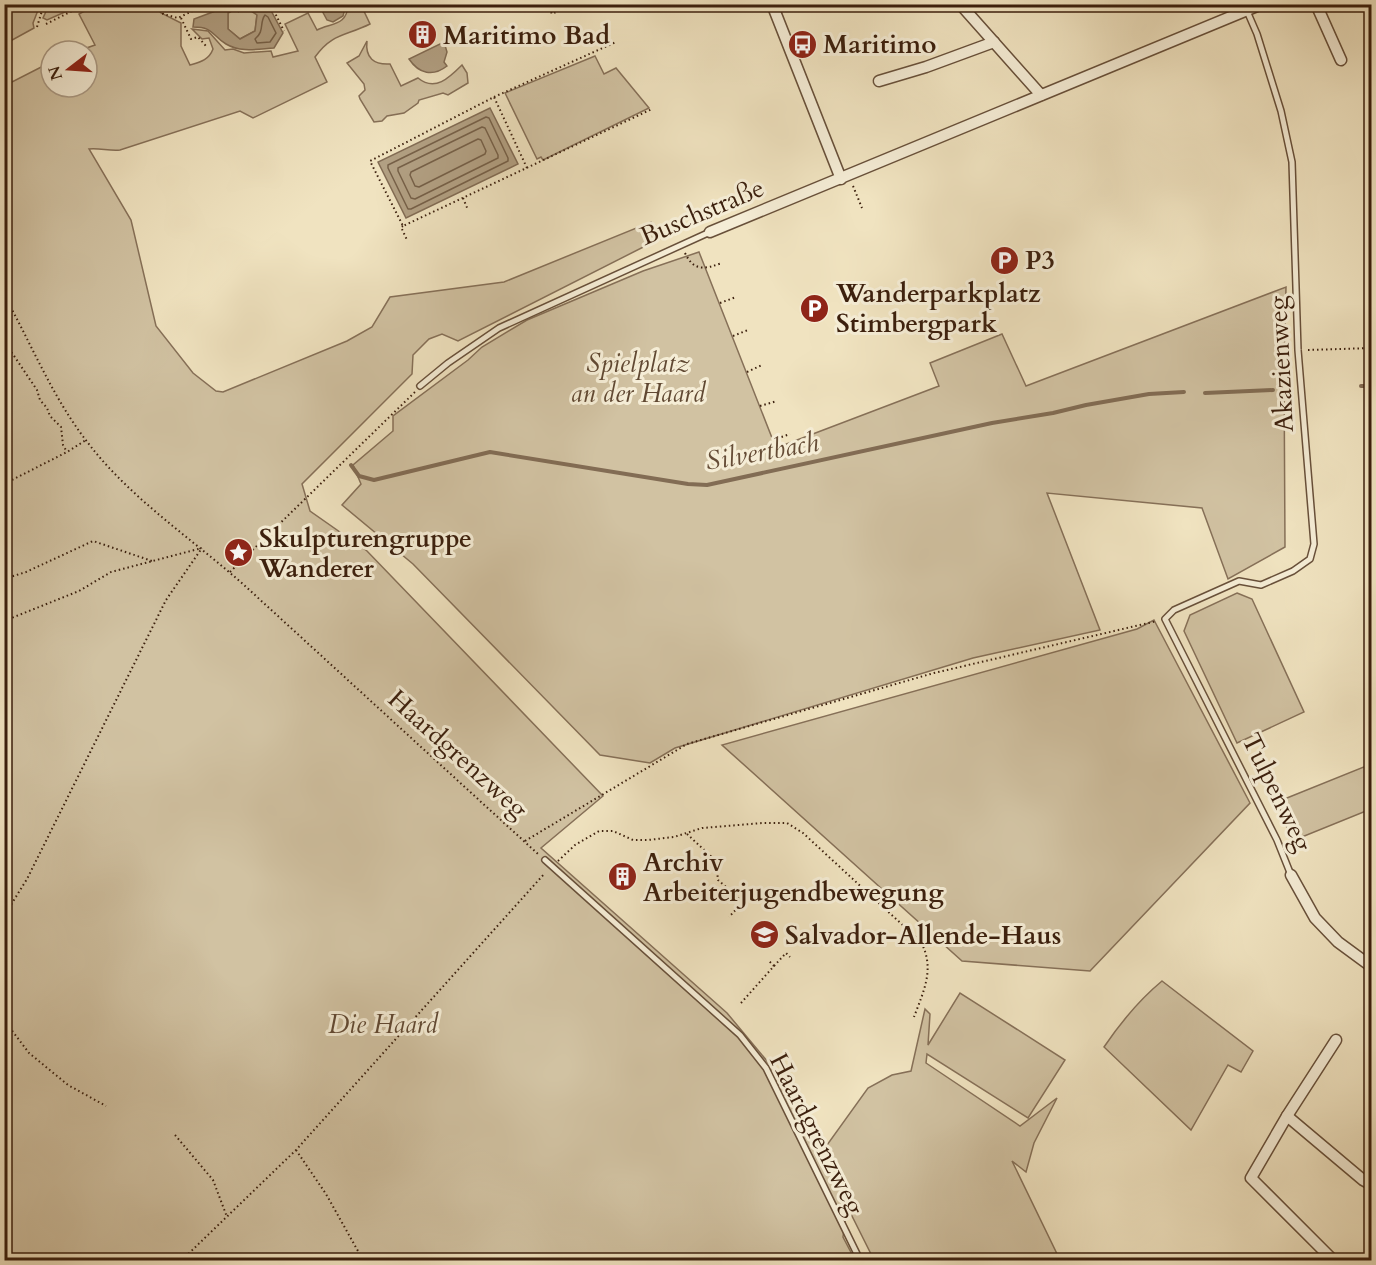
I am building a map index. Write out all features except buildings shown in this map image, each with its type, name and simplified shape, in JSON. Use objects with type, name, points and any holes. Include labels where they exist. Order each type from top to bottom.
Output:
[{"type":"street","points":[[772,4],[845,177]]},
{"type":"street","points":[[960,4],[1041,95]]},
{"type":"street","points":[[1316,4],[1341,60]]},
{"type":"street","name":"Buschstraße","points":[[710,232],[1255,7]]},
{"type":"street","points":[[879,81],[926,68],[994,42]]},
{"type":"street","name":"Tulpenweg","points":[[1291,875],[1315,918],[1338,942],[1371,967]]},
{"type":"street","points":[[1333,1260],[1251,1178],[1287,1116],[1336,1040]]},
{"type":"street","points":[[1287,1116],[1371,1185]]},
{"type":"lane","name":"Akazienweg","points":[[1165,619],[1174,610],[1239,581],[1261,585],[1293,571],[1310,559],[1314,544],[1298,350],[1292,162],[1281,111],[1257,34],[1255,7]]},
{"type":"lane","name":"Buschstraße","points":[[420,386],[448,363],[499,328],[710,232]]},
{"type":"lane","name":"Tulpenweg","points":[[1165,619],[1278,840],[1291,875]]},
{"type":"lane","name":"Haardgrenzweg","points":[[545,860],[740,1035],[766,1068],[860,1260]]},
{"type":"path","points":[[37,27],[44,4]]},
{"type":"path","points":[[46,24],[86,4]]},
{"type":"path","points":[[162,4],[163,14],[181,18],[207,4]]},
{"type":"path","points":[[233,4],[237,11]]},
{"type":"path","points":[[276,4],[278,8],[274,11],[284,31]]},
{"type":"path","points":[[548,4],[552,14],[572,4]]},
{"type":"path","points":[[181,18],[190,39],[198,37],[206,46]]},
{"type":"path","points":[[407,240],[401,227],[403,226],[370,161],[494,97],[616,42]]},
{"type":"path","points":[[494,97],[527,168]]},
{"type":"path","points":[[403,226],[652,110]]},
{"type":"path","points":[[845,177],[862,208]]},
{"type":"path","points":[[463,198],[468,210]]},
{"type":"path","points":[[681,244],[693,265],[707,268],[722,262]]},
{"type":"path","name":"Haardgrenzweg","points":[[4,295],[65,410],[86,440],[153,510],[230,572],[545,860]]},
{"type":"path","points":[[720,303],[736,297]]},
{"type":"path","points":[[733,336],[748,330]]},
{"type":"path","points":[[4,341],[37,390],[50,416],[61,427],[63,445],[67,452]]},
{"type":"path","points":[[1298,350],[1371,348]]},
{"type":"path","points":[[747,372],[762,365]]},
{"type":"path","points":[[230,572],[420,386]]},
{"type":"path","points":[[760,406],[777,400]]},
{"type":"path","points":[[773,440],[790,434]]},
{"type":"path","points":[[4,484],[86,440]]},
{"type":"path","points":[[4,579],[26,572],[93,541],[152,561]]},
{"type":"path","points":[[4,621],[78,591],[111,572],[202,548]]},
{"type":"path","points":[[4,916],[27,879],[166,600],[202,548]]},
{"type":"path","points":[[525,841],[687,744],[934,673],[1165,619]]},
{"type":"path","points":[[182,1260],[296,1150],[553,865],[575,845],[599,831],[614,831],[633,840],[648,840],[687,834],[702,828],[762,823],[787,824],[803,833],[921,942],[929,963],[925,987],[914,1017]]},
{"type":"path","points":[[687,834],[716,861],[718,880],[743,902],[729,917]]},
{"type":"path","points":[[741,1003],[786,953],[790,957]]},
{"type":"path","points":[[769,961],[774,966]]},
{"type":"path","points":[[4,1020],[29,1053],[68,1085],[106,1106]]},
{"type":"path","points":[[175,1135],[213,1180],[227,1217]]},
{"type":"path","points":[[296,1150],[326,1194],[363,1260]]},
{"type":"green space","points":[[5,4],[40,5],[33,23],[34,28],[5,44]]},
{"type":"green space","points":[[49,5],[73,5],[74,8],[47,20],[43,18]]},
{"type":"green space","name":"Die Haard","points":[[96,5],[154,5],[161,13],[181,23],[181,46],[190,65],[207,58],[213,49],[209,38],[202,39],[192,29],[208,31],[225,50],[233,49],[244,53],[271,51],[273,57],[298,51],[285,24],[308,13],[317,30],[337,23],[345,17],[348,5],[361,5],[370,24],[327,43],[315,57],[327,82],[253,118],[240,111],[120,150],[89,149],[131,220],[156,326],[193,373],[216,391],[223,392],[347,341],[372,327],[390,297],[504,282],[651,222],[667,235],[458,341],[442,334],[429,339],[413,355],[412,374],[302,484],[310,511],[367,551],[603,796],[541,848],[727,1013],[777,1073],[829,1149],[827,1145],[868,1088],[892,1075],[911,1071],[925,1009],[930,1014],[928,1045],[960,993],[1065,1060],[1028,1118],[927,1054],[926,1063],[1020,1126],[1057,1098],[1034,1143],[1026,1172],[1012,1161],[1060,1260],[874,1260],[848,1208],[848,1197],[843,1237],[855,1260],[5,1260],[4,68],[12,82],[39,68],[39,99],[99,99],[99,39],[92,39],[79,14]]},
{"type":"green space","points":[[242,5],[257,14],[255,31],[240,39],[228,29],[228,13]]},
{"type":"green space","points":[[367,41],[369,56],[375,62],[390,64],[401,86],[418,78],[430,84],[442,82],[462,65],[467,73],[468,83],[448,95],[443,93],[419,100],[404,113],[387,116],[382,121],[374,122],[359,96],[365,90],[364,84],[347,63],[359,56]]},
{"type":"green space","points":[[595,56],[604,74],[616,68],[649,108],[543,160],[541,157],[537,159],[505,93]]},
{"type":"green space","name":"Spielplatz an der Haard","points":[[699,252],[776,448],[939,386],[930,363],[1002,334],[1026,386],[1286,287],[1285,547],[1228,579],[1202,508],[1047,493],[1100,630],[973,658],[675,748],[650,763],[600,755],[413,564],[342,505],[361,484],[353,465],[393,431],[393,416],[482,347],[527,320],[643,271]]},
{"type":"green space","points":[[1237,593],[1252,599],[1304,712],[1237,743],[1184,631],[1190,615]]},
{"type":"green space","points":[[1154,620],[1250,803],[1090,971],[962,961],[722,745],[1137,629]]},
{"type":"green space","points":[[1371,764],[1371,809],[1292,841],[1277,802]]},
{"type":"green space","points":[[1162,981],[1253,1051],[1241,1072],[1228,1065],[1191,1130],[1104,1047],[1131,1012]]},
{"type":"water","points":[[223,4],[268,5],[283,33],[274,48],[256,50],[232,47],[209,30],[193,27],[194,19],[218,10]],"holes":[[[242,5],[257,15],[255,31],[240,39],[228,29],[228,13]]]},
{"type":"water","points":[[346,5],[343,16],[333,22],[327,20],[320,7]]},
{"type":"water","points":[[444,42],[447,52],[444,62],[447,66],[437,72],[422,71],[409,59]]},
{"type":"water","points":[[490,108],[518,164],[406,218],[378,162]]},
{"type":"waterway","name":"Silvertbach","points":[[1361,386],[1372,386]]},
{"type":"waterway","name":"Silvertbach","points":[[1205,393],[1273,390]]},
{"type":"waterway","name":"Silvertbach","points":[[351,465],[359,476],[374,480],[490,452],[688,484],[707,485],[992,423],[1149,394],[1184,392]]},
{"type":"place","name":"Maritimo Bad","points":[[422,35]]},
{"type":"place","name":"Maritimo","points":[[802,44]]},
{"type":"place","name":"P3","points":[[1004,260]]},
{"type":"place","name":"Wanderparkplatz Stimbergpark","points":[[815,308]]},
{"type":"place","name":"Skulpturengruppe Wanderer","points":[[238,553]]},
{"type":"place","name":"Archiv Arbeiterjugendbewegung","points":[[622,877]]},
{"type":"place","name":"Salvador-Allende-Haus","points":[[764,935]]}]
